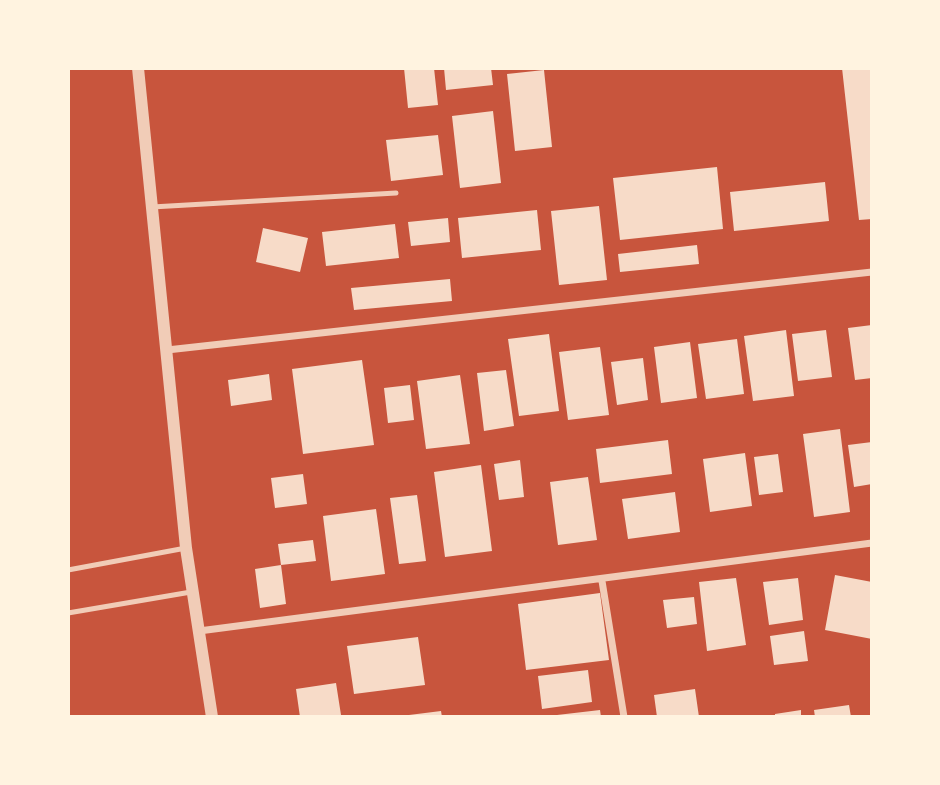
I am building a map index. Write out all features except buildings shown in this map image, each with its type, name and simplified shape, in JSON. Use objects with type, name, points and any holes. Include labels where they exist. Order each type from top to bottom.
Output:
[{"type":"street","points":[[138,68],[191,593],[212,717]]},
{"type":"street","points":[[167,350],[872,272]]},
{"type":"street","points":[[199,631],[602,581],[872,543]]},
{"type":"street","points":[[602,581],[624,717]]},
{"type":"lane","points":[[152,207],[396,192]]},
{"type":"lane","points":[[68,570],[186,548]]},
{"type":"lane","points":[[68,613],[191,593]]}]
